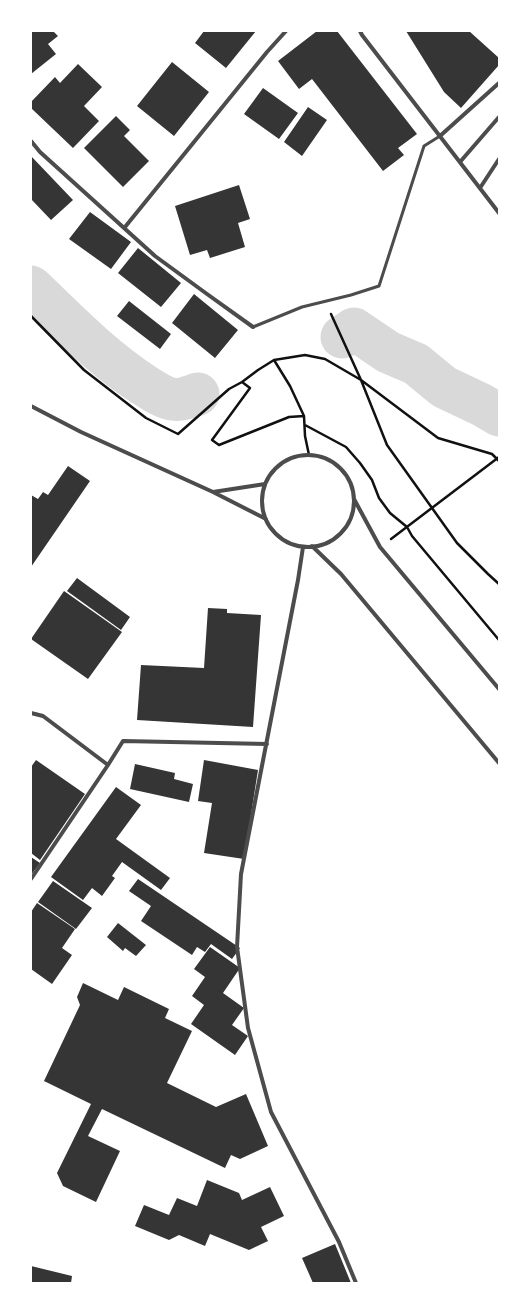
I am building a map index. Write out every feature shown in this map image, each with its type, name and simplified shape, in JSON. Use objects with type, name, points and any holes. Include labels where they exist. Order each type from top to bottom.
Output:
[{"type":"street","points":[[125,227],[267,52],[286,31]]},
{"type":"street","points":[[360,31],[499,213]]},
{"type":"street","points":[[440,136],[499,83]]},
{"type":"street","points":[[460,162],[499,117]]},
{"type":"street","points":[[31,141],[40,152],[125,227],[155,256],[252,327]]},
{"type":"street","points":[[480,188],[499,159]]},
{"type":"street","points":[[31,406],[81,432],[213,492],[266,519]]},
{"type":"street","points":[[308,455],[322,457],[335,463],[345,473],[352,486],[354,499],[352,512],[346,526],[336,537],[324,544],[302,547],[284,540],[273,531],[266,519],[263,508],[263,495],[265,484],[272,472],[282,463],[295,457],[308,455]]},
{"type":"street","points":[[213,492],[265,484]]},
{"type":"street","points":[[354,499],[380,547],[499,689]]},
{"type":"street","points":[[312,546],[341,574],[499,764]]},
{"type":"street","points":[[302,547],[298,580],[241,874],[237,947],[248,1028],[271,1112],[339,1242],[356,1283]]},
{"type":"street","points":[[31,713],[43,716],[108,764]]},
{"type":"street","points":[[31,879],[123,741],[267,744]]},
{"type":"lane","points":[[252,327],[302,307],[351,296],[379,286],[424,146],[440,136]]},
{"type":"path","points":[[325,302],[361,380],[387,445],[456,543],[499,584]]},
{"type":"path","points":[[31,316],[84,370],[146,418],[178,434],[229,389],[274,360],[305,355],[325,359],[361,380],[438,438],[492,454],[499,461]]},
{"type":"path","points":[[274,360],[290,386],[304,416],[308,455]]},
{"type":"path","points":[[242,382],[250,388],[212,440],[219,445],[289,417],[304,416]]},
{"type":"path","points":[[305,425],[346,447],[372,480],[379,498],[390,513],[407,527],[412,536],[499,640]]},
{"type":"path","points":[[380,547],[499,457]]},
{"type":"building","points":[[31,31],[53,31],[58,36],[48,44],[56,54],[31,74]]},
{"type":"building","points":[[204,31],[256,31],[226,68],[195,43]]},
{"type":"building","points":[[317,31],[337,31],[417,134],[398,148],[404,155],[383,171],[312,79],[299,89],[278,61]]},
{"type":"building","points":[[406,31],[469,31],[499,58],[499,65],[461,108],[444,92]]},
{"type":"building","points":[[172,62],[209,92],[174,136],[137,106]]},
{"type":"building","points":[[78,64],[102,87],[84,106],[99,121],[73,148],[31,108],[31,102],[55,77],[60,83]]},
{"type":"building","points":[[263,88],[298,113],[279,139],[244,114]]},
{"type":"building","points":[[308,107],[327,120],[302,156],[284,142]]},
{"type":"building","points":[[116,116],[130,130],[124,136],[149,161],[123,187],[84,148]]},
{"type":"building","points":[[31,156],[73,200],[51,220],[31,199]]},
{"type":"building","points":[[239,185],[250,219],[238,223],[245,247],[210,258],[207,250],[190,255],[175,206]]},
{"type":"building","points":[[90,212],[131,242],[111,269],[69,239]]},
{"type":"building","points":[[138,248],[181,283],[161,307],[118,273]]},
{"type":"building","points":[[194,294],[238,330],[215,358],[172,323]]},
{"type":"building","points":[[129,301],[171,334],[160,349],[117,316]]},
{"type":"building","points":[[68,466],[90,481],[31,567],[31,495],[38,499],[43,492],[48,495]]},
{"type":"building","points":[[77,578],[130,617],[121,630],[67,591]]},
{"type":"building","points":[[64,591],[122,632],[88,679],[31,639]]},
{"type":"building","points":[[208,608],[227,609],[227,613],[261,615],[253,727],[137,720],[141,665],[204,668]]},
{"type":"building","points":[[36,760],[85,794],[40,860],[31,853],[31,767]]},
{"type":"building","points":[[204,760],[258,770],[244,859],[204,853],[212,803],[198,801]]},
{"type":"building","points":[[135,764],[175,773],[174,779],[193,784],[189,802],[130,789]]},
{"type":"building","points":[[116,787],[141,805],[116,839],[170,878],[161,890],[122,862],[112,876],[115,878],[102,896],[92,888],[83,900],[51,877]]},
{"type":"building","points":[[31,857],[40,863],[31,875]]},
{"type":"building","points":[[138,879],[240,948],[232,959],[211,944],[205,952],[197,947],[192,955],[141,921],[151,906],[129,891]]},
{"type":"building","points":[[53,881],[92,908],[76,929],[38,902]]},
{"type":"building","points":[[37,903],[75,929],[62,948],[72,955],[52,984],[31,969],[31,912]]},
{"type":"building","points":[[118,923],[146,945],[136,956],[125,948],[123,951],[107,937]]},
{"type":"building","points":[[210,947],[240,968],[223,993],[244,1008],[232,1025],[248,1036],[235,1055],[191,1024],[204,1005],[192,996],[205,977],[194,969]]},
{"type":"building","points":[[83,983],[118,1000],[124,987],[169,1009],[165,1018],[192,1031],[167,1083],[216,1107],[246,1094],[268,1146],[240,1159],[231,1155],[225,1168],[102,1109],[88,1136],[120,1151],[96,1202],[63,1186],[57,1173],[91,1104],[44,1081],[80,1005],[77,997]]},
{"type":"building","points":[[207,1180],[239,1193],[242,1200],[270,1187],[284,1216],[261,1227],[268,1241],[249,1250],[210,1234],[205,1246],[179,1235],[169,1240],[135,1226],[144,1205],[169,1215],[177,1198],[197,1206]]},
{"type":"building","points":[[335,1244],[351,1283],[313,1283],[302,1258]]},
{"type":"building","points":[[31,1266],[72,1276],[71,1283],[31,1283]]},
{"type":"waterway","points":[[31,287],[99,351],[153,391],[172,399],[183,399],[198,394]]},
{"type":"waterway","points":[[342,337],[354,329],[388,352],[416,364],[444,387],[499,415]]}]
